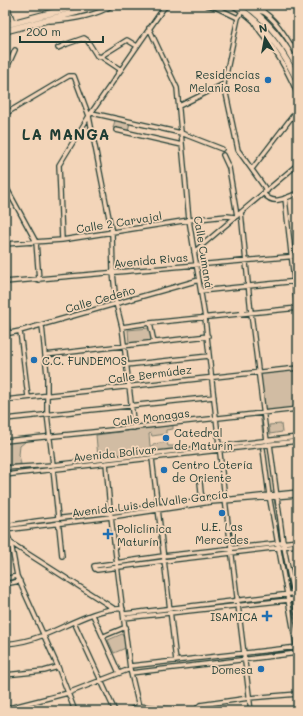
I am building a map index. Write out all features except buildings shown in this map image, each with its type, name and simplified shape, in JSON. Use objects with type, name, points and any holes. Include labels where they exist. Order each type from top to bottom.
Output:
[{"type":"highway","points":[[5,25],[81,5]]},
{"type":"highway","points":[[5,31],[104,5]]},
{"type":"highway","points":[[234,5],[244,8],[276,32],[298,68]]},
{"type":"highway","points":[[253,14],[276,43],[298,82]]},
{"type":"street","points":[[7,5],[13,23]]},
{"type":"street","points":[[41,21],[64,20],[82,17],[105,10],[113,5]]},
{"type":"street","points":[[62,240],[59,165],[90,114],[162,9],[168,5]]},
{"type":"street","points":[[206,5],[215,7],[238,18]]},
{"type":"street","points":[[258,5],[280,29],[298,57]]},
{"type":"street","points":[[244,8],[238,18],[224,84],[238,150],[252,169],[266,192],[268,199],[275,201],[298,193]]},
{"type":"street","points":[[265,13],[253,14],[257,28],[283,63],[298,94]]},
{"type":"street","name":"Calle Cumaná","points":[[149,28],[177,88],[189,220],[206,318],[225,501],[251,711]]},
{"type":"street","points":[[58,48],[84,38],[98,56],[102,57],[121,70]]},
{"type":"street","points":[[102,57],[127,40],[137,46]]},
{"type":"street","points":[[5,72],[15,50]]},
{"type":"street","points":[[5,114],[72,75],[74,76],[90,114],[112,232],[113,272],[116,303],[122,327],[134,428]]},
{"type":"street","points":[[179,106],[224,84]]},
{"type":"street","points":[[252,169],[298,109]]},
{"type":"street","points":[[90,114],[181,132],[222,149]]},
{"type":"street","points":[[116,130],[182,145]]},
{"type":"street","points":[[222,155],[229,168],[236,216]]},
{"type":"street","points":[[194,252],[298,164]]},
{"type":"street","points":[[5,185],[36,242],[39,280]]},
{"type":"street","points":[[285,198],[291,257],[296,282],[298,317]]},
{"type":"street","points":[[241,212],[251,313],[260,372],[281,545]]},
{"type":"street","name":"Calle 2 Carvajal","points":[[5,244],[62,240],[189,220],[236,216]]},
{"type":"street","name":"Avenida Rivas","points":[[5,282],[298,256]]},
{"type":"street","name":"Calle Cedeño","points":[[6,334],[42,326],[116,303],[199,280]]},
{"type":"street","points":[[201,291],[296,282]]},
{"type":"street","points":[[122,327],[297,308]]},
{"type":"street","points":[[5,312],[6,334]]},
{"type":"street","points":[[150,323],[154,342]]},
{"type":"street","points":[[42,326],[47,375],[48,414],[62,556]]},
{"type":"street","points":[[20,331],[28,397]]},
{"type":"street","points":[[45,355],[208,336]]},
{"type":"street","points":[[126,365],[209,356]]},
{"type":"street","name":"Calle Bermúdez","points":[[5,400],[212,376],[298,368]]},
{"type":"street","points":[[5,419],[214,397]]},
{"type":"street","name":"Calle Monagas","points":[[5,441],[298,409]]},
{"type":"street","name":"Avenida Bolívar","points":[[5,476],[53,467],[220,448],[298,437]]},
{"type":"street","name":"Avenida Bolívar","points":[[268,442],[298,441]]},
{"type":"street","name":"Avenida Bolívar","points":[[5,468],[53,467],[106,463],[220,448]]},
{"type":"street","points":[[263,449],[270,497],[298,620]]},
{"type":"street","points":[[152,458],[176,661]]},
{"type":"street","points":[[106,463],[117,568],[126,627],[130,669],[140,711]]},
{"type":"street","points":[[200,482],[201,493],[204,501]]},
{"type":"street","name":"Avenida Luis del Valle García","points":[[5,526],[111,515],[211,502],[270,497],[298,492]]},
{"type":"street","name":"Avenida Luis del Valle García","points":[[276,496],[298,495]]},
{"type":"street","name":"Avenida Luis del Valle García","points":[[158,509],[204,501],[225,501]]},
{"type":"street","name":"Avenida Luis del Valle García","points":[[5,530],[58,521]]},
{"type":"street","points":[[5,530],[11,543],[18,576],[58,667],[75,711]]},
{"type":"street","points":[[298,541],[281,545],[232,553],[117,568],[96,570],[94,566],[231,548],[281,545],[298,545]]},
{"type":"street","points":[[11,543],[113,608]]},
{"type":"street","points":[[5,580],[18,576]]},
{"type":"street","points":[[5,584],[20,580]]},
{"type":"street","points":[[124,616],[170,608],[298,593]]},
{"type":"street","points":[[124,616],[293,599]]},
{"type":"street","points":[[130,669],[298,654],[293,599]]},
{"type":"street","points":[[5,644],[22,642],[44,636],[74,622],[113,608],[123,609]]},
{"type":"street","points":[[93,615],[104,636],[119,673]]},
{"type":"street","points":[[74,622],[115,711]]},
{"type":"street","points":[[104,636],[126,627]]},
{"type":"street","points":[[5,710],[68,693],[130,669],[176,661],[297,647]]},
{"type":"street","points":[[5,675],[40,671],[58,667]]},
{"type":"street","points":[[197,711],[200,705],[250,698],[298,694]]},
{"type":"street","points":[[128,711],[139,706],[184,711]]},
{"type":"shaded area","points":[[115,120],[130,123],[128,131],[113,128]]},
{"type":"shaded area","points":[[150,328],[151,342],[129,344],[128,330]]},
{"type":"shaded area","points":[[298,367],[298,409],[264,413],[267,435],[263,436],[260,413],[263,413],[260,372]]},
{"type":"shaded area","points":[[281,424],[282,432],[270,434],[269,425]]},
{"type":"shaded area","points":[[173,425],[173,429],[166,430],[166,434],[152,436],[151,433],[149,434],[150,446],[153,446],[153,444],[167,442],[168,446],[175,446],[176,450],[98,458],[96,435]]},
{"type":"shaded area","points":[[25,440],[25,442],[20,446],[19,455],[21,464],[5,466],[5,442]]},
{"type":"shaded area","points":[[122,634],[128,647],[114,653],[108,640]]},
{"type":"waterway","points":[[274,499],[280,530]]},
{"type":"waterway","points":[[291,594],[298,630]]},
{"type":"place","name":"Residencias Melania Rosa","points":[[268,80]]},
{"type":"place","name":"C.C. FUNDEMOS","points":[[34,360]]},
{"type":"place","name":"Catedral de Maturín","points":[[166,438]]},
{"type":"place","name":"Centro Lotería de Oriente","points":[[164,470]]},
{"type":"place","name":"U.E. Las Mercedes","points":[[222,513]]},
{"type":"place","name":"Policlínica Maturín","points":[[108,534]]},
{"type":"place","name":"ISAMICA","points":[[267,616]]},
{"type":"place","name":"Domesa","points":[[261,669]]},
{"type":"district","name":"LA MANGA","points":[[66,134]]}]
